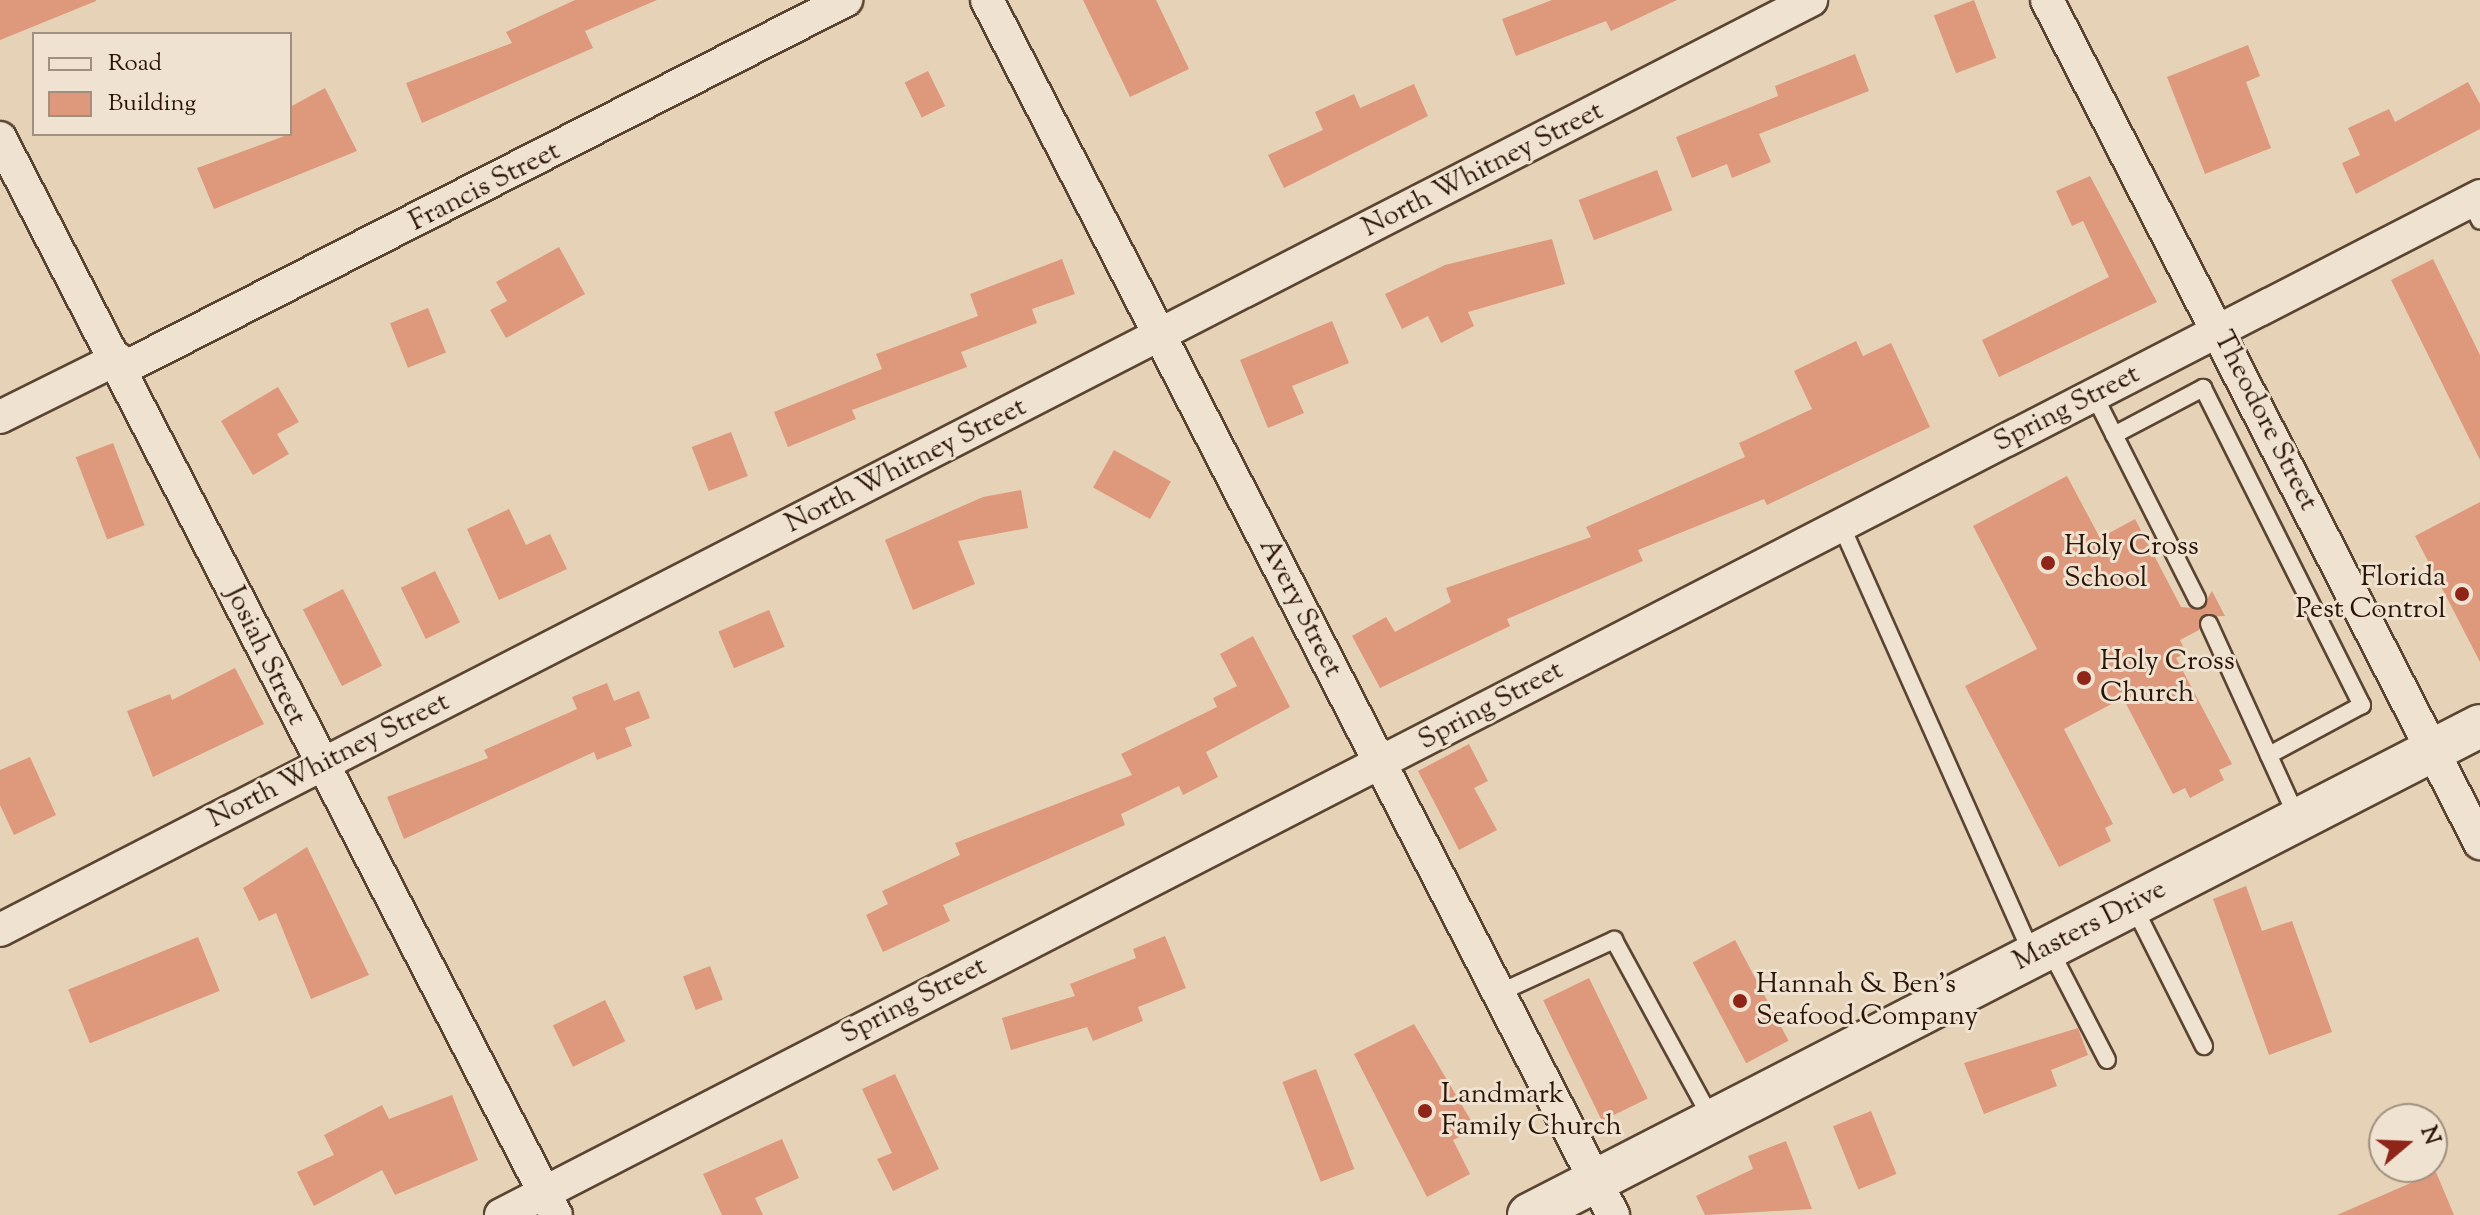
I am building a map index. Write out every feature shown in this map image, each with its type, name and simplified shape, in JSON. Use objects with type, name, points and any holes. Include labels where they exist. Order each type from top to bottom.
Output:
[{"type":"street","name":"Francis Street","points":[[0,417],[120,364],[846,0]]},
{"type":"street","name":"Avery Street","points":[[987,0],[1604,1198]]},
{"type":"street","name":"North Whitney Street","points":[[0,930],[1811,0]]},
{"type":"street","name":"Theodore Street","points":[[2047,0],[2480,843]]},
{"type":"street","name":"Josiah Street","points":[[0,138],[120,364],[319,766],[550,1204]]},
{"type":"street","name":"Spring Street","points":[[501,1215],[550,1204],[1381,764],[1841,525],[2094,395],[2477,206]]},
{"type":"street","name":"Masters Drive","points":[[1529,1215],[1604,1198],[1712,1120],[2480,726]]},
{"type":"lane","points":[[2114,435],[2203,388],[2362,705],[2269,755]]},
{"type":"lane","points":[[2094,395],[2197,599]]},
{"type":"lane","points":[[1841,525],[2041,951],[2107,1060]]},
{"type":"lane","points":[[2209,624],[2298,819]]},
{"type":"lane","points":[[2132,904],[2204,1046]]},
{"type":"lane","points":[[1499,993],[1614,940],[1712,1120]]},
{"type":"building","points":[[0,0],[96,0],[96,1],[0,40]]},
{"type":"building","points":[[575,0],[657,0],[585,31],[593,48],[422,123],[406,83],[512,43],[506,32]]},
{"type":"building","points":[[1083,0],[1156,0],[1189,69],[1130,97]]},
{"type":"building","points":[[1552,0],[1677,0],[1611,31],[1606,21],[1516,56],[1502,19]]},
{"type":"building","points":[[1974,0],[1996,58],[1956,73],[1934,15]]},
{"type":"building","points":[[2248,45],[2260,76],[2246,82],[2271,148],[2205,174],[2167,77]]},
{"type":"building","points":[[1855,54],[1869,91],[1759,134],[1771,162],[1732,178],[1727,164],[1692,178],[1676,137],[1778,96],[1775,86]]},
{"type":"building","points":[[928,71],[945,106],[922,117],[905,82]]},
{"type":"building","points":[[2468,82],[2480,104],[2480,129],[2356,194],[2342,163],[2360,155],[2348,128],[2389,109],[2395,122]]},
{"type":"building","points":[[1414,84],[1428,116],[1284,188],[1268,155],[1323,130],[1315,112],[1354,94],[1360,108]]},
{"type":"building","points":[[325,88],[357,151],[214,209],[197,168],[292,136],[292,106]]},
{"type":"building","points":[[1657,170],[1672,210],[1594,240],[1579,200]]},
{"type":"building","points":[[2090,176],[2157,302],[1999,377],[1982,340],[2109,277],[2083,221],[2072,226],[2056,191]]},
{"type":"building","points":[[1552,239],[1565,284],[1468,312],[1474,326],[1441,343],[1428,316],[1402,329],[1385,294],[1445,265]]},
{"type":"building","points":[[559,247],[585,294],[506,338],[490,310],[507,301],[496,282]]},
{"type":"building","points":[[1062,259],[1075,294],[1032,309],[1037,323],[961,352],[967,367],[852,410],[856,419],[788,447],[774,412],[882,369],[876,354],[978,316],[970,294]]},
{"type":"building","points":[[2433,259],[2480,355],[2480,460],[2391,280]]},
{"type":"building","points":[[428,308],[446,353],[408,368],[390,323]]},
{"type":"building","points":[[1332,321],[1349,363],[1292,386],[1304,413],[1268,428],[1240,360]]},
{"type":"building","points":[[1856,341],[1863,356],[1891,343],[1930,427],[1767,505],[1764,499],[1638,550],[1643,561],[1507,619],[1510,626],[1380,688],[1352,636],[1386,617],[1395,632],[1451,602],[1446,588],[1591,537],[1586,527],[1745,457],[1739,443],[1812,409],[1794,371]]},
{"type":"building","points":[[278,387],[299,422],[277,434],[289,454],[253,475],[221,421]]},
{"type":"building","points":[[731,432],[748,476],[709,491],[692,447]]},
{"type":"building","points":[[113,443],[145,525],[107,539],[76,457]]},
{"type":"building","points":[[1114,450],[1171,482],[1150,519],[1093,488]]},
{"type":"building","name":"Holy Cross Church","points":[[2067,476],[2100,538],[2135,519],[2181,607],[2201,609],[2212,591],[2225,616],[2201,617],[2199,630],[2180,640],[2186,653],[2176,658],[2232,764],[2219,770],[2224,780],[2190,798],[2185,788],[2173,794],[2123,698],[2064,729],[2113,824],[2105,828],[2111,841],[2059,867],[1965,686],[2037,649],[1973,526]]},
{"type":"building","points":[[1021,490],[1028,528],[958,541],[975,584],[913,610],[885,540],[983,497]]},
{"type":"building","name":"Florida Pest Control","points":[[2480,502],[2480,662],[2415,536]]},
{"type":"building","points":[[509,509],[526,545],[550,534],[567,569],[499,600],[467,529]]},
{"type":"building","points":[[435,571],[460,622],[426,639],[401,588]]},
{"type":"building","points":[[343,589],[382,666],[342,686],[303,609]]},
{"type":"building","points":[[769,610],[785,647],[734,668],[718,631]]},
{"type":"building","points":[[1253,636],[1290,707],[1206,752],[1218,777],[1183,795],[1179,786],[1121,814],[1125,825],[943,905],[950,921],[883,952],[866,915],[888,904],[882,891],[960,855],[955,843],[1132,775],[1121,754],[1217,707],[1213,698],[1237,686],[1220,654]]},
{"type":"building","points":[[235,668],[264,724],[153,777],[127,711],[170,694],[172,700]]},
{"type":"building","points":[[607,683],[614,701],[639,691],[650,718],[625,728],[632,746],[597,760],[594,752],[404,839],[387,797],[488,758],[484,750],[577,709],[572,697]]},
{"type":"building","points":[[1469,744],[1488,781],[1474,788],[1497,830],[1459,850],[1418,771]]},
{"type":"building","points":[[30,757],[56,815],[14,835],[0,805],[0,770]]},
{"type":"building","points":[[307,847],[369,975],[311,999],[276,913],[259,921],[243,888]]},
{"type":"building","points":[[2246,886],[2262,931],[2292,921],[2332,1032],[2269,1055],[2213,899]]},
{"type":"building","points":[[1165,936],[1186,988],[1138,1007],[1143,1021],[1093,1041],[1087,1027],[1011,1050],[1002,1018],[1075,996],[1070,984],[1136,958],[1133,949]]},
{"type":"building","points":[[198,937],[220,991],[90,1043],[68,989]]},
{"type":"building","name":"Hannah & Ben's Seafood Company","points":[[1735,940],[1789,1041],[1746,1063],[1693,963]]},
{"type":"building","points":[[710,966],[723,1000],[696,1010],[683,976]]},
{"type":"building","points":[[1589,978],[1648,1098],[1602,1121],[1543,1000]]},
{"type":"building","points":[[605,1000],[625,1041],[573,1067],[553,1025]]},
{"type":"building","name":"Landmark Family Church","points":[[1414,1024],[1476,1129],[1453,1140],[1470,1174],[1427,1197],[1354,1054]]},
{"type":"building","points":[[2078,1028],[2088,1055],[2051,1070],[2057,1086],[1984,1114],[1964,1063]]},
{"type":"building","points":[[1316,1069],[1354,1169],[1321,1182],[1282,1082]]},
{"type":"building","points":[[895,1074],[939,1169],[893,1191],[877,1159],[892,1153],[862,1089]]},
{"type":"building","points":[[452,1095],[478,1160],[395,1195],[382,1170],[314,1206],[297,1172],[334,1155],[324,1135],[382,1105],[389,1119]]},
{"type":"building","points":[[1871,1111],[1896,1174],[1858,1189],[1833,1126]]},
{"type":"building","points":[[782,1139],[799,1178],[755,1198],[763,1215],[722,1215],[703,1174]]},
{"type":"building","points":[[1786,1141],[1812,1209],[1705,1215],[1696,1196],[1753,1169],[1748,1156]]},
{"type":"building","points":[[2411,1183],[2441,1183],[2454,1215],[2337,1215]]},
{"type":"place","name":"Holy Cross School","points":[[2048,563]]},
{"type":"place","name":"Florida Pest Control","points":[[2462,594]]},
{"type":"place","name":"Holy Cross Church","points":[[2084,678]]},
{"type":"place","name":"Hannah & Ben's Seafood Company","points":[[1740,1001]]},
{"type":"place","name":"Landmark Family Church","points":[[1425,1111]]}]
